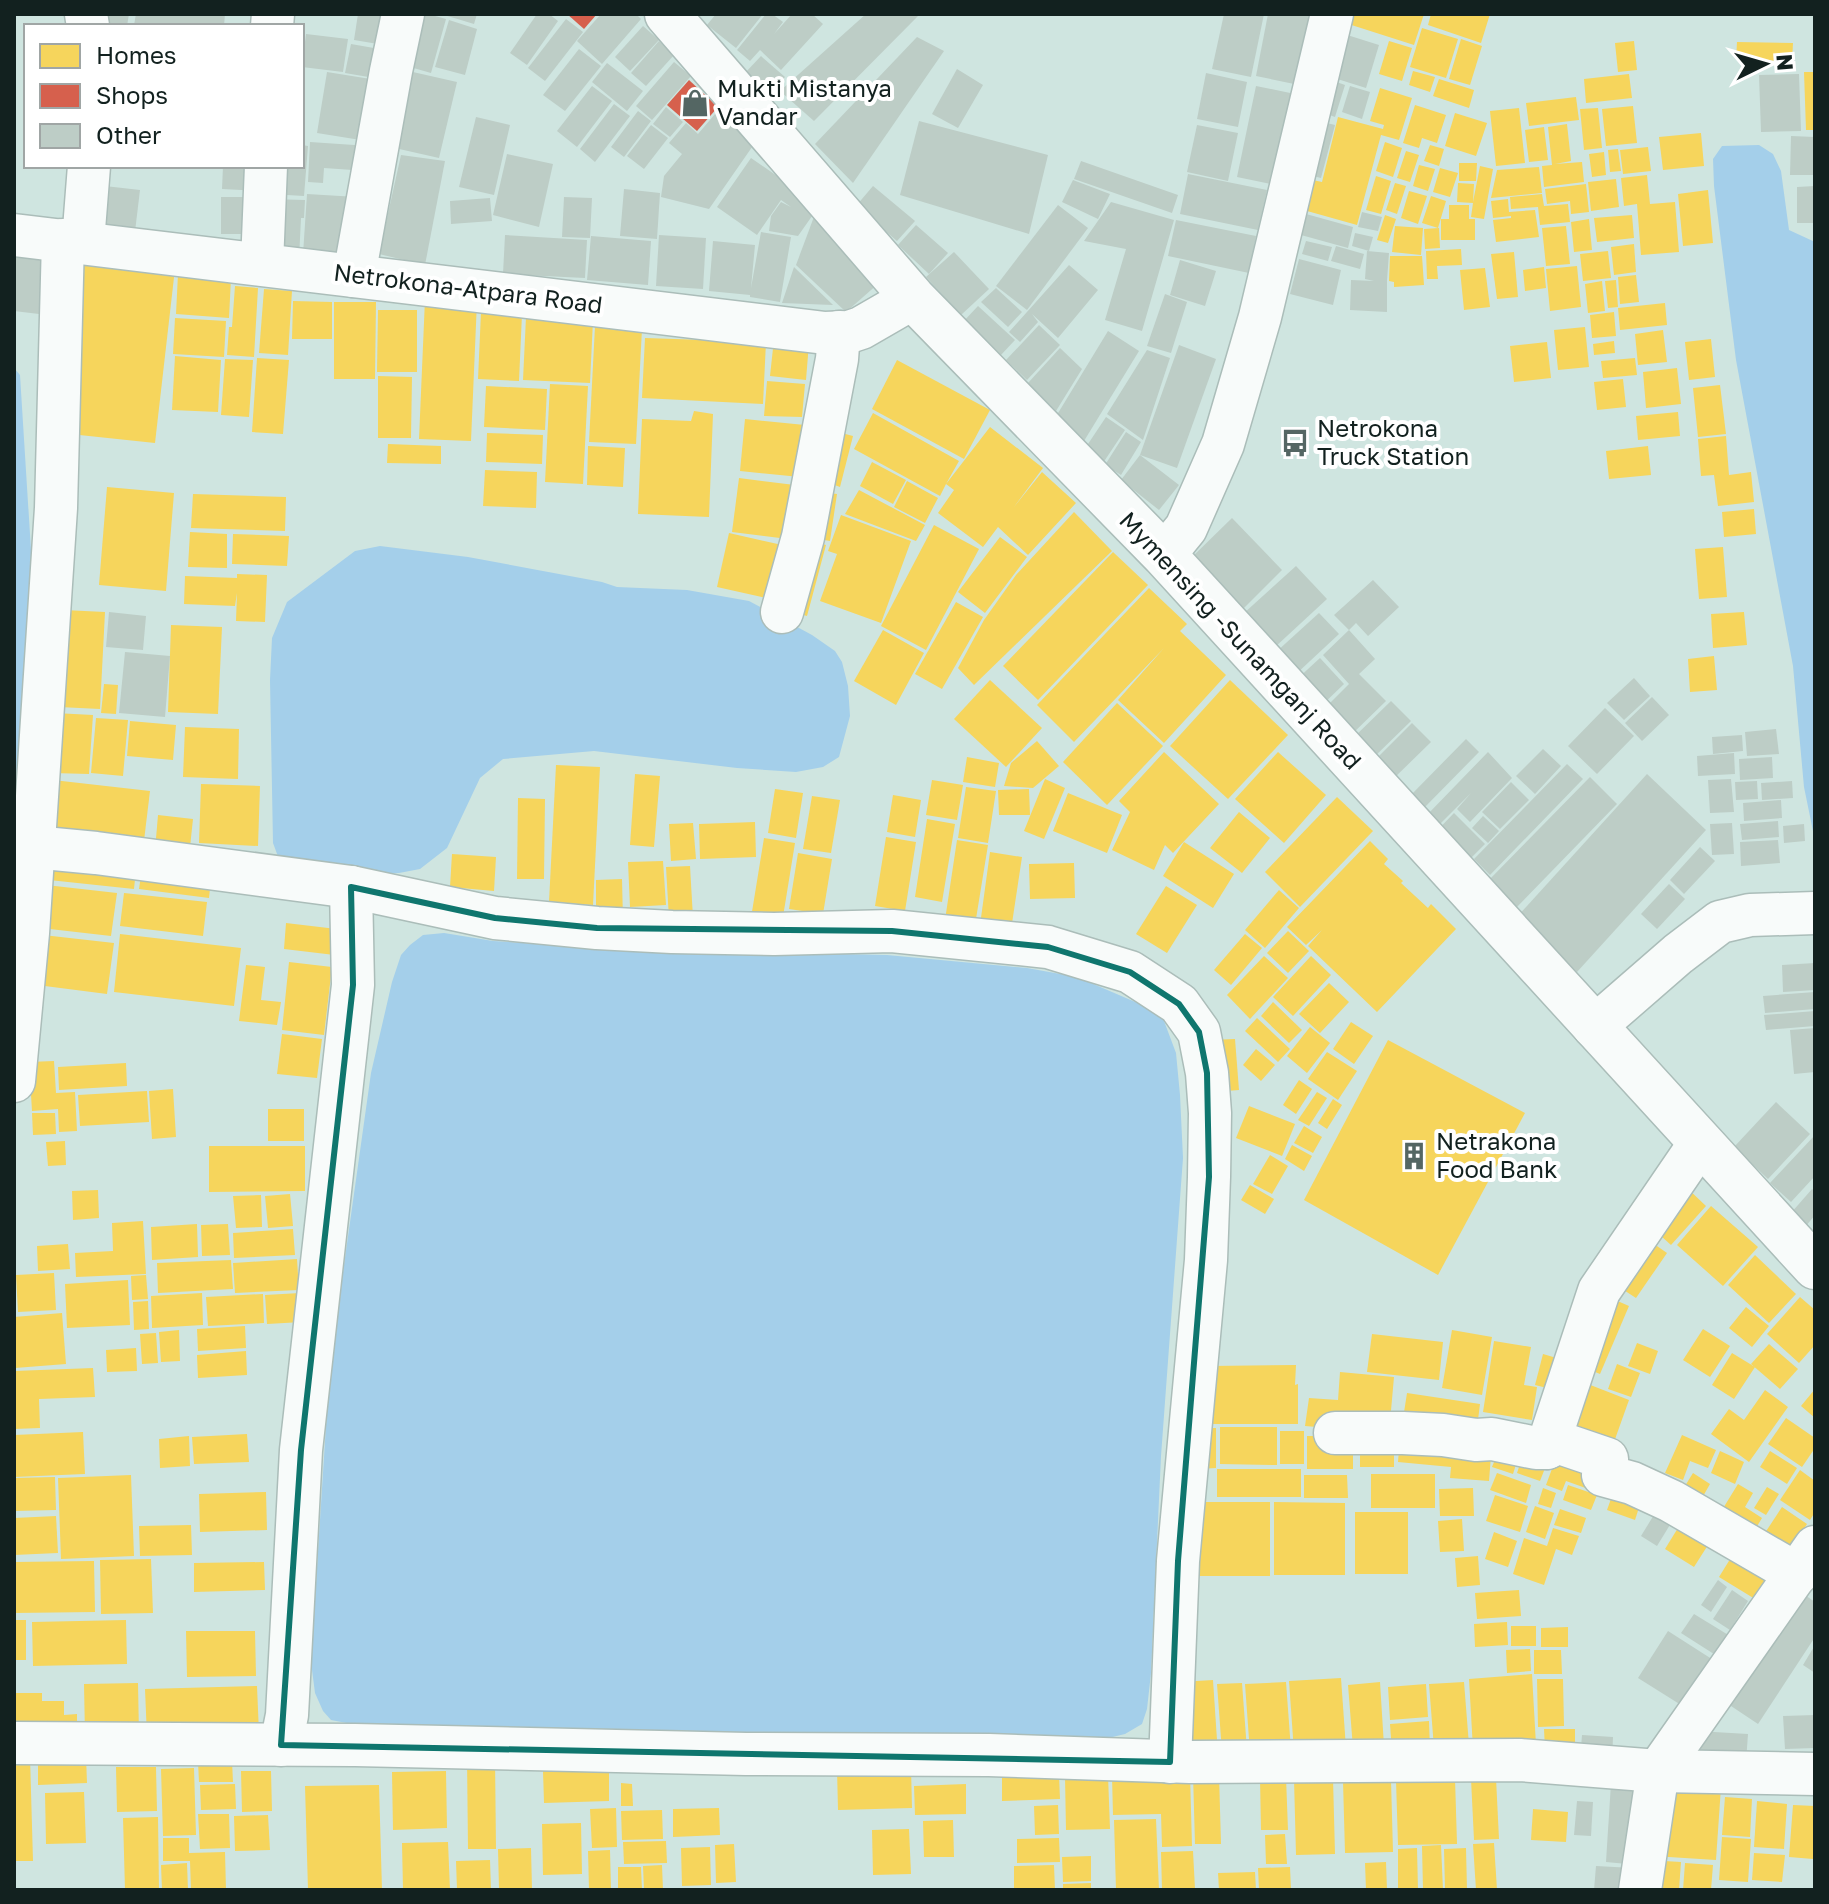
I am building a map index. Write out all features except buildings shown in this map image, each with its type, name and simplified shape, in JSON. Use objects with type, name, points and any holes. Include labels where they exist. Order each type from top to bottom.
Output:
[{"type":"main road","name":"Mymensing -Sunamganj Road","points":[[667,14],[913,298],[1164,555],[1815,1267]]},
{"type":"street","points":[[354,276],[403,14]]},
{"type":"street","points":[[1164,555],[1186,528],[1223,444],[1260,317],[1332,14]]},
{"type":"street","points":[[14,1081],[28,933],[73,241],[89,168]]},
{"type":"street","points":[[262,264],[266,168]]},
{"type":"street","name":"Netrokona-Atpara Road","points":[[14,235],[825,333],[861,328],[913,298]]},
{"type":"street","points":[[782,612],[803,537],[837,359],[839,332]]},
{"type":"street","points":[[33,847],[351,887],[495,918],[672,932],[774,934],[892,931],[1048,947],[1130,972],[1179,1004],[1199,1032],[1207,1073],[1210,1138],[1206,1260],[1178,1561],[1170,1762]]},
{"type":"street","points":[[281,1745],[287,1715],[301,1450],[353,985],[351,887]]},
{"type":"street","points":[[1594,1027],[1720,922],[1750,915],[1815,913]]},
{"type":"street","points":[[1547,1448],[1599,1291],[1700,1143]]},
{"type":"street","points":[[1335,1433],[1430,1434],[1492,1439],[1536,1448],[1547,1448],[1557,1442],[1607,1459],[1603,1475],[1632,1483],[1806,1560],[1658,1771],[1640,1890]]},
{"type":"street","points":[[14,1743],[989,1755],[1170,1762],[1520,1760],[1658,1771],[1815,1774]]},
{"type":"highlighted area","points":[[351,887],[495,918],[597,928],[892,931],[1048,947],[1130,972],[1179,1004],[1199,1032],[1207,1073],[1209,1177],[1178,1561],[1170,1762],[281,1745],[301,1450],[353,985]]},
{"type":"water","points":[[1759,145],[1773,154],[1781,171],[1789,230],[1815,242],[1815,841],[1804,787],[1793,666],[1736,360],[1714,186],[1713,159],[1722,146]]},
{"type":"water","points":[[14,368],[20,375],[32,566],[14,903]]},
{"type":"water","points":[[380,546],[468,557],[617,587],[687,590],[749,601],[812,635],[835,651],[842,662],[848,686],[850,716],[839,757],[823,767],[796,772],[594,751],[503,759],[480,778],[447,848],[420,869],[339,876],[280,862],[273,843],[272,638],[287,602],[355,551]]},
{"type":"water","points":[[444,933],[493,941],[676,953],[887,955],[1027,968],[1077,977],[1161,1013],[1176,1053],[1183,1158],[1161,1456],[1151,1673],[1142,1724],[1125,1734],[1100,1740],[736,1740],[357,1725],[331,1720],[323,1711],[315,1693],[311,1662],[327,1410],[371,1073],[401,955],[423,935]]},
{"type":"place","name":"Mukti Mistanya Vandar","points":[[695,103]]},
{"type":"place","name":"Netrokona Truck Station","points":[[1295,443]]},
{"type":"place","name":"Netrakona Food Bank","points":[[1414,1156]]}]
